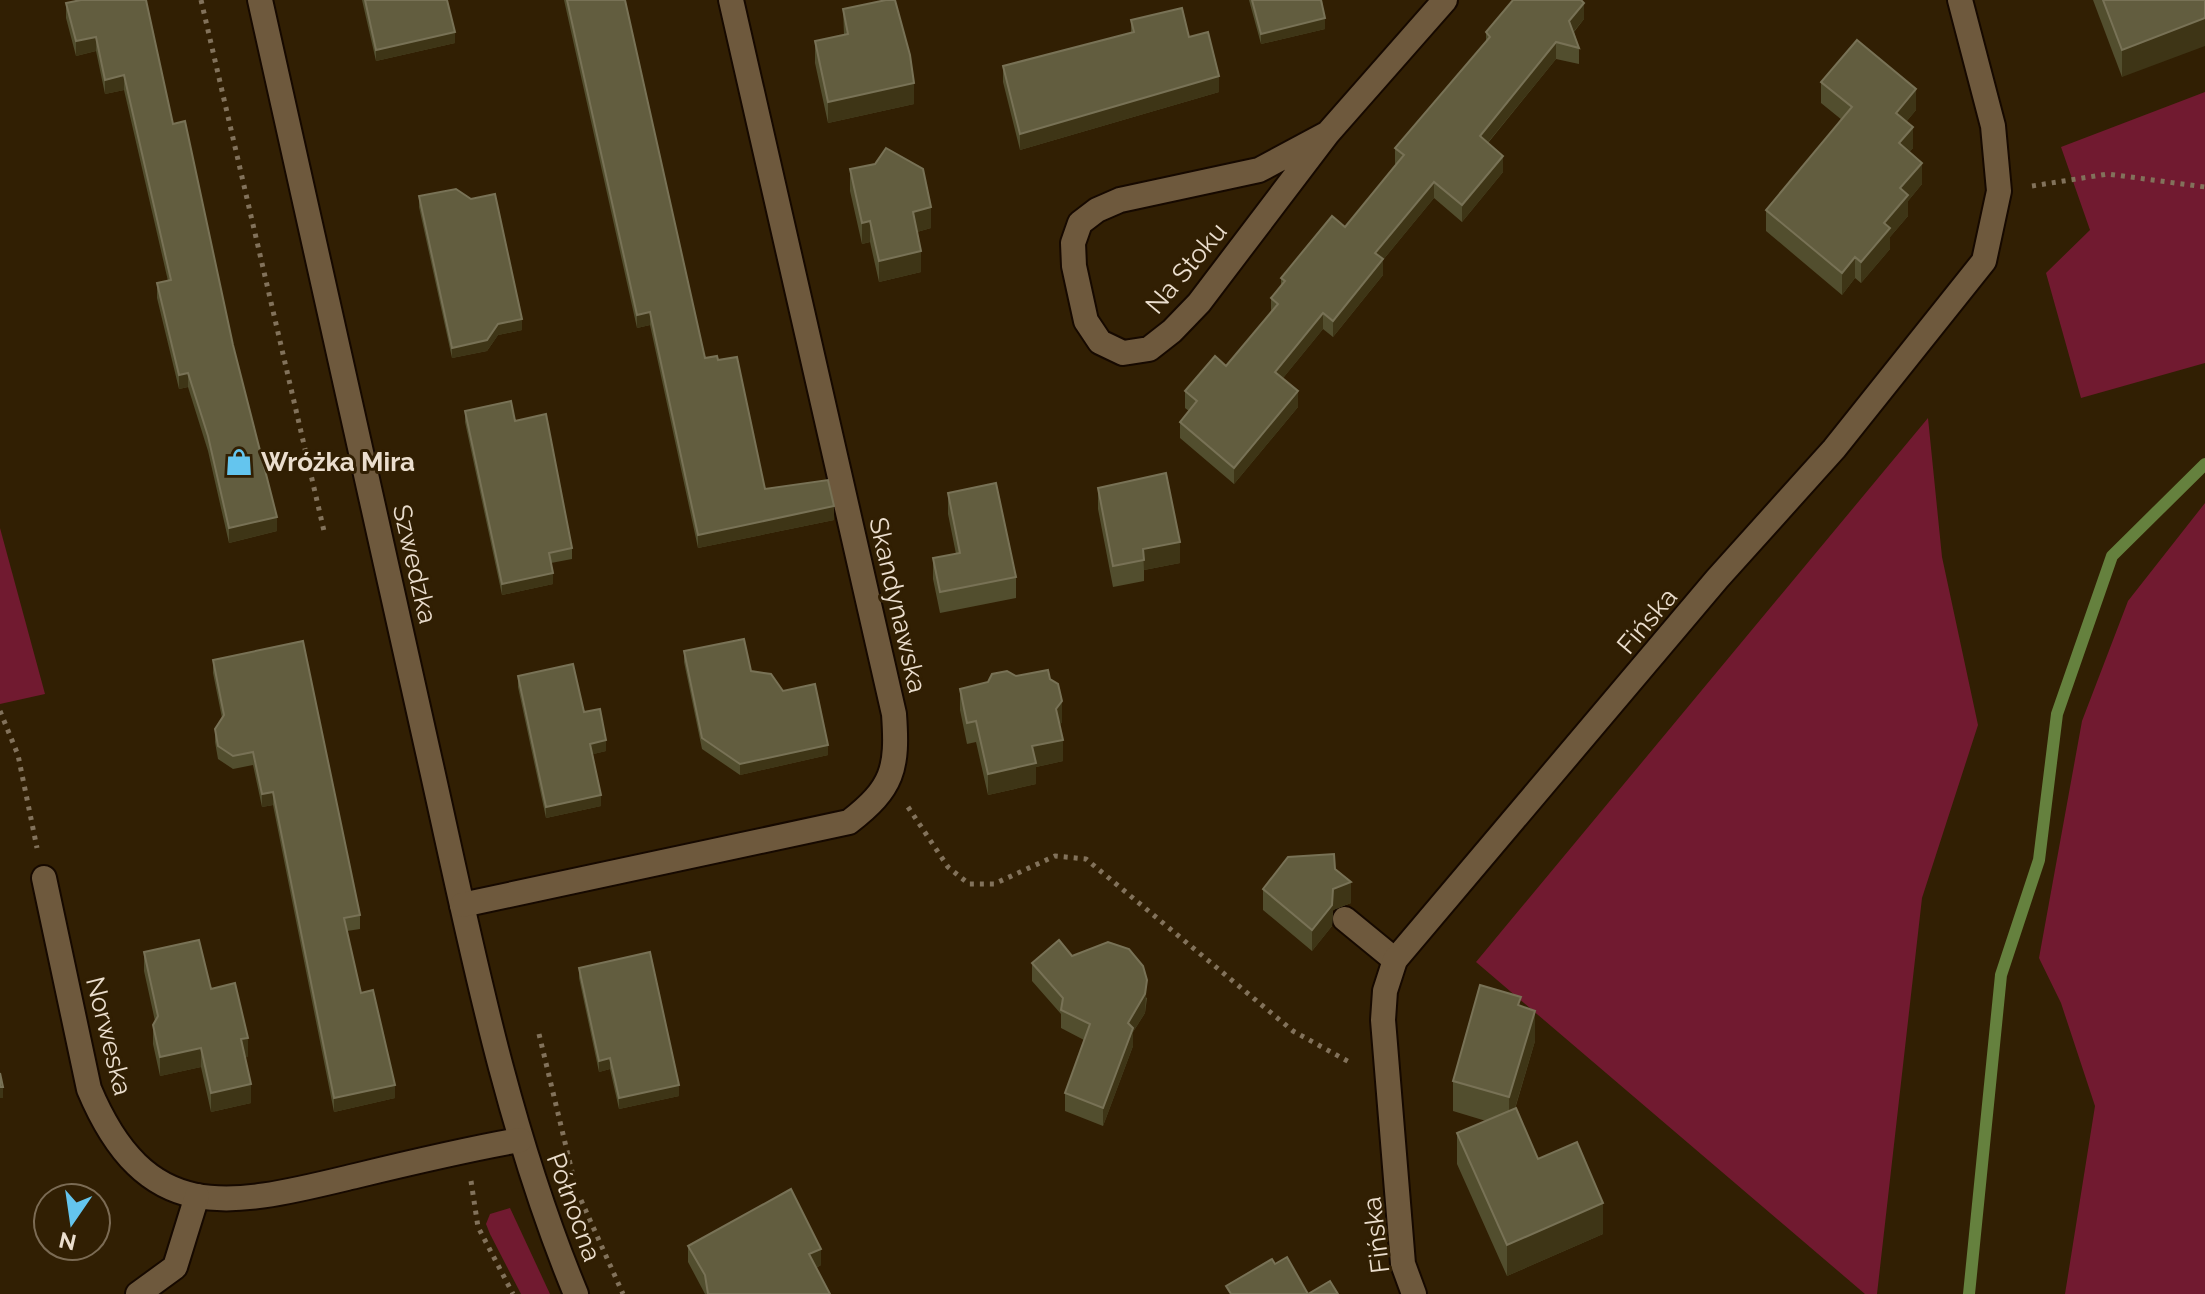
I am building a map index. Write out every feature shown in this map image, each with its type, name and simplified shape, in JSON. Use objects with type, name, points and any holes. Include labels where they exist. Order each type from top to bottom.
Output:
[{"type":"street","name":"Szwedzka","points":[[260,0],[462,905],[520,1140]]},
{"type":"street","name":"Skandynawska","points":[[731,0],[894,714],[897,752],[890,780]]},
{"type":"street","name":"Na Stoku","points":[[1328,133],[1259,170],[1120,200],[1097,210],[1080,223],[1073,243],[1074,266],[1086,321],[1100,342],[1123,353],[1149,349],[1172,331],[1199,303],[1328,133],[1445,0]]},
{"type":"street","name":"Fińska","points":[[1414,1294],[1403,1264],[1387,1083],[1385,991],[1395,960],[1717,579],[1834,449],[1984,261],[1999,191],[1993,126],[1960,0]]},
{"type":"street","points":[[462,905],[849,822],[876,801],[890,780]]},
{"type":"street","name":"Norweska","points":[[44,878],[89,1089],[103,1121],[140,1166],[159,1180],[197,1196],[236,1201],[261,1199],[520,1140]]},
{"type":"street","points":[[1345,919],[1395,960]]},
{"type":"street","name":"Północna","points":[[520,1140],[576,1294]]},
{"type":"street","points":[[138,1294],[175,1267],[197,1196]]},
{"type":"path","points":[[201,0],[324,531]]},
{"type":"path","points":[[1999,191],[2108,174],[2205,187]]},
{"type":"path","points":[[0,711],[18,755],[44,878]]},
{"type":"path","points":[[890,780],[948,867],[969,884],[994,884],[1055,856],[1086,859],[1293,1031],[1387,1083]]},
{"type":"path","points":[[539,1034],[576,1190],[623,1294]]},
{"type":"path","points":[[471,1176],[478,1227],[513,1294]]},
{"type":"shaded area","points":[[2205,92],[2205,363],[2081,398],[2046,273],[2090,230],[2061,147]]},
{"type":"shaded area","points":[[1928,418],[1942,557],[1978,725],[1922,898],[1877,1294],[1865,1294],[1476,962]]},
{"type":"shaded area","points":[[2205,503],[2205,1294],[2065,1294],[2095,1106],[2061,1003],[2039,958],[2082,721],[2128,601]]},
{"type":"shaded area","points":[[0,528],[45,694],[0,704]]},
{"type":"shaded area","points":[[510,1208],[550,1294],[521,1294],[490,1234],[486,1224],[490,1214]]},
{"type":"building","points":[[81,0],[146,0],[173,124],[185,121],[233,345],[277,517],[229,528],[208,436],[188,373],[179,375],[157,283],[171,280],[124,75],[105,80],[96,37],[76,41],[66,3]]},
{"type":"building","points":[[365,0],[447,0],[455,32],[376,50]]},
{"type":"building","points":[[567,0],[625,0],[705,358],[717,356],[718,360],[737,357],[765,489],[828,480],[834,506],[698,535],[650,312],[637,315]]},
{"type":"building","points":[[895,0],[914,83],[828,102],[815,41],[848,34],[843,9]]},
{"type":"building","points":[[1252,0],[1321,0],[1325,18],[1261,34]]},
{"type":"building","points":[[1513,0],[1581,0],[1584,3],[1569,21],[1579,48],[1556,42],[1480,136],[1503,156],[1462,205],[1434,182],[1375,253],[1383,259],[1333,321],[1323,313],[1275,372],[1298,391],[1234,468],[1180,422],[1197,401],[1185,391],[1215,356],[1226,366],[1278,304],[1271,298],[1285,281],[1281,278],[1332,216],[1345,227],[1404,155],[1395,148],[1490,37],[1486,32]]},
{"type":"building","points":[[2103,0],[2205,0],[2205,18],[2122,50]]},
{"type":"building","points":[[1182,8],[1189,37],[1208,32],[1219,76],[1020,134],[1003,66],[1134,32],[1131,20]]},
{"type":"building","points":[[1857,40],[1916,89],[1896,113],[1913,127],[1899,143],[1922,163],[1900,188],[1908,195],[1884,223],[1890,228],[1861,262],[1855,257],[1842,273],[1766,210],[1852,107],[1821,82]]},
{"type":"building","points":[[886,148],[923,169],[931,207],[913,212],[921,251],[879,261],[870,221],[862,223],[850,169],[875,164]]},
{"type":"building","points":[[456,189],[471,199],[495,194],[522,319],[498,324],[487,340],[452,348],[419,196]]},
{"type":"building","points":[[511,401],[515,421],[546,414],[572,548],[549,553],[553,573],[502,584],[465,411]]},
{"type":"building","points":[[1166,473],[1180,542],[1143,549],[1144,560],[1113,566],[1098,488]]},
{"type":"building","points":[[996,483],[1016,577],[940,592],[933,558],[960,553],[948,493]]},
{"type":"building","points":[[744,639],[751,671],[771,674],[783,691],[815,684],[828,745],[740,764],[702,738],[684,651]]},
{"type":"building","points":[[303,641],[360,915],[344,918],[361,993],[373,990],[395,1085],[334,1098],[273,792],[262,794],[253,752],[233,756],[218,746],[215,729],[224,715],[213,660]]},
{"type":"building","points":[[573,664],[584,712],[600,709],[606,740],[590,744],[601,795],[546,807],[518,676]]},
{"type":"building","points":[[1048,670],[1050,679],[1058,684],[1062,701],[1056,709],[1063,740],[1032,746],[1036,763],[988,774],[976,721],[967,723],[960,689],[988,682],[992,674],[1007,671],[1016,676]]},
{"type":"building","points":[[1334,854],[1335,869],[1351,882],[1333,889],[1332,905],[1312,930],[1263,889],[1288,857]]},
{"type":"building","points":[[199,940],[211,989],[235,983],[248,1038],[241,1039],[251,1084],[211,1093],[201,1048],[160,1057],[153,1025],[158,1016],[144,952]]},
{"type":"building","points":[[1059,940],[1072,956],[1108,942],[1129,949],[1143,966],[1147,980],[1145,994],[1128,1023],[1133,1028],[1103,1108],[1065,1093],[1090,1024],[1061,1010],[1063,998],[1032,963]]},
{"type":"building","points":[[650,952],[679,1085],[619,1098],[610,1058],[599,1061],[579,968]]},
{"type":"building","points":[[1480,985],[1521,997],[1518,1005],[1535,1011],[1509,1097],[1453,1081]]},
{"type":"building","points":[[1516,1108],[1538,1159],[1577,1142],[1603,1203],[1507,1245],[1457,1133]]},
{"type":"building","points":[[791,1189],[821,1249],[809,1254],[830,1294],[708,1294],[705,1275],[688,1246]]},
{"type":"building","points":[[1287,1257],[1308,1294],[1231,1294],[1226,1286],[1272,1259],[1275,1264]]},
{"type":"building","points":[[1330,1281],[1338,1294],[1308,1294]]},
{"type":"waterway","points":[[1969,1294],[2001,975],[2039,860],[2057,714],[2112,556],[2205,464]]},
{"type":"place","name":"Wróżka Mira","points":[[239,462]]}]
